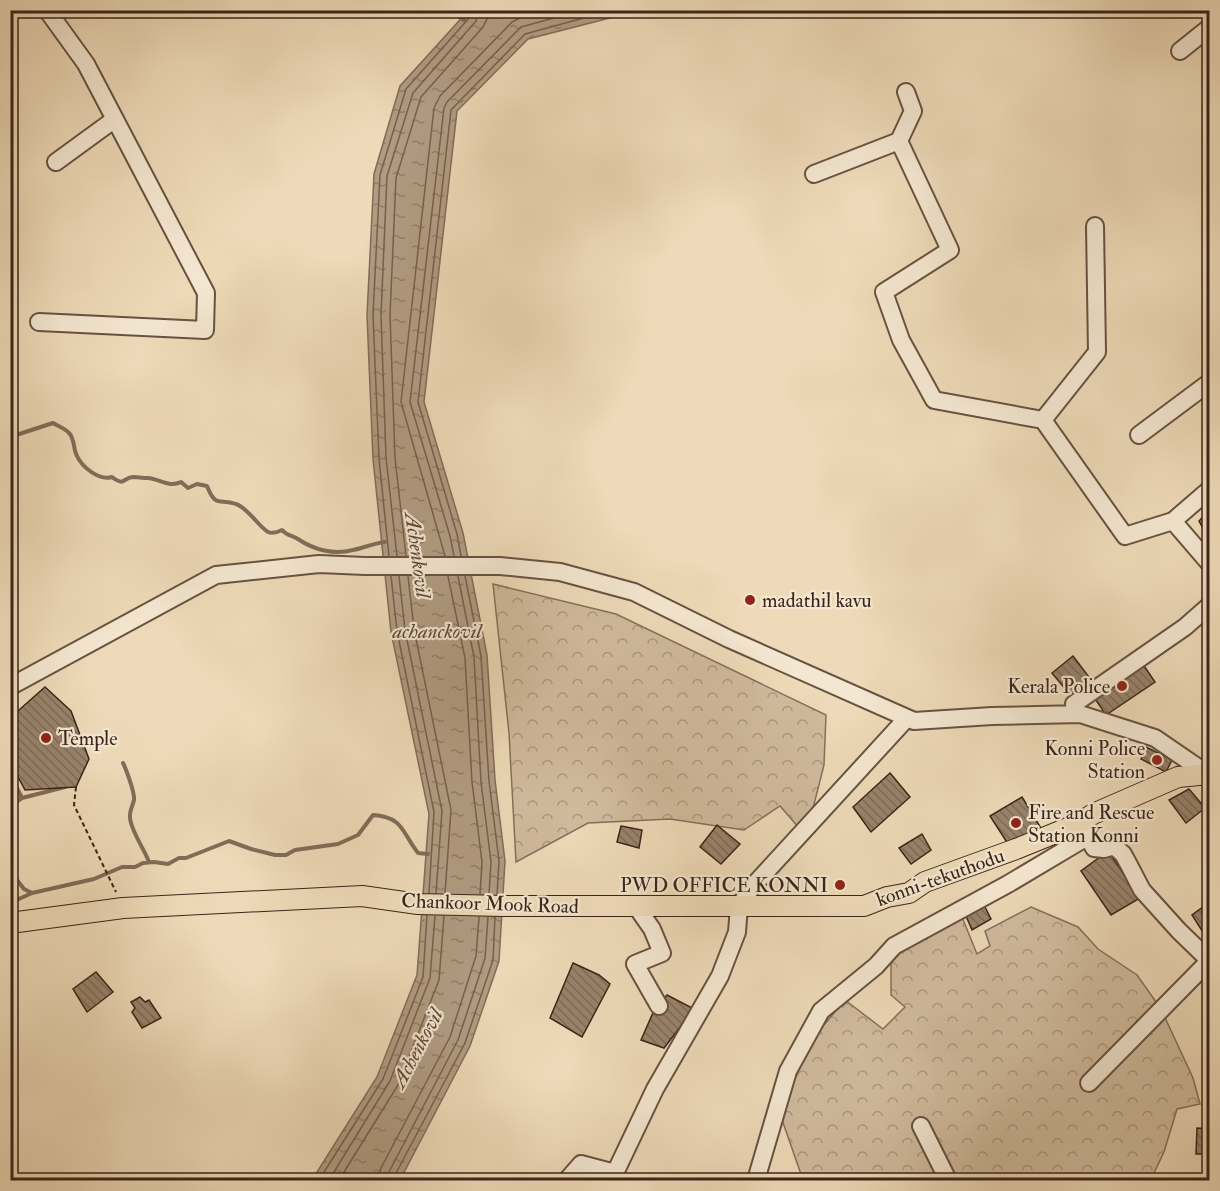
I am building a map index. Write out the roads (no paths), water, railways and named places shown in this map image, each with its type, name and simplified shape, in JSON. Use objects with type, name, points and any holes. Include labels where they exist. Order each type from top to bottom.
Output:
[{"type":"main road","name":"konni-tekuthodu","points":[[627,906],[864,906],[887,897],[909,893],[925,882],[1016,849],[1084,830],[1093,814],[1178,777],[1208,773]]},
{"type":"main road","name":"Chankoor Mook Road","points":[[10,923],[123,908],[362,896],[418,904],[627,906]]},
{"type":"street","points":[[39,322],[205,330],[206,293],[86,64],[47,10]]},
{"type":"street","points":[[1180,51],[1209,27]]},
{"type":"street","points":[[814,174],[899,141],[913,111],[906,92]]},
{"type":"street","points":[[56,162],[115,119]]},
{"type":"street","points":[[899,141],[950,250],[884,292],[901,340],[934,400],[1043,420],[1125,536],[1173,521],[1209,489]]},
{"type":"street","points":[[1043,420],[1097,352],[1095,226]]},
{"type":"street","points":[[1139,435],[1209,382]]},
{"type":"street","points":[[1173,521],[1209,564]]},
{"type":"street","points":[[11,684],[216,574],[319,564],[500,566],[560,572],[634,592],[729,639],[914,721],[1080,714],[1155,738],[1208,773]]},
{"type":"street","points":[[1074,704],[1185,627],[1209,605]]},
{"type":"street","points":[[567,1180],[581,1164],[615,1173],[655,1089],[720,976],[737,932],[739,906],[753,886],[907,718]]},
{"type":"street","points":[[756,1180],[788,1071],[821,1011],[876,966],[894,946],[1008,884],[1084,830],[1094,848],[1104,849],[1114,846],[1122,854],[1142,890],[1209,961],[1089,1083]]},
{"type":"street","points":[[627,906],[652,929],[662,953],[635,964],[659,1006]]},
{"type":"street","points":[[921,1126],[948,1180]]},
{"type":"water","name":"achanckovil","points":[[468,11],[637,11],[528,39],[457,111],[424,402],[463,533],[487,655],[495,780],[505,861],[499,961],[470,1046],[400,1180],[312,1180],[377,1077],[417,975],[429,814],[391,632],[373,459],[367,315],[374,174],[400,86]]},
{"type":"waterway","points":[[451,10],[465,21]]},
{"type":"waterway","points":[[10,437],[53,423],[71,435],[79,460],[92,472],[102,477],[112,477],[121,482],[133,477],[168,484],[181,482],[188,488],[197,484],[207,486],[213,498],[240,506],[268,532],[274,533],[282,530],[311,546],[324,550],[339,552],[385,542]]},
{"type":"waterway","points":[[123,763],[134,797],[130,813],[131,823],[149,862]]},
{"type":"waterway","points":[[10,774],[22,798]]},
{"type":"waterway","points":[[10,806],[22,798],[65,787]]},
{"type":"waterway","points":[[10,871],[24,889],[32,893],[94,879],[122,867],[135,867],[143,863],[154,862],[168,864],[229,841],[275,855],[286,855],[295,850],[338,844],[358,835],[373,815],[383,816],[397,823],[418,853],[428,854]]},
{"type":"waterway","points":[[10,903],[32,893]]},
{"type":"place","name":"madathil kavu","points":[[750,600]]},
{"type":"place","name":"Kerala Police","points":[[1122,686]]},
{"type":"place","name":"Temple","points":[[46,738]]},
{"type":"place","name":"Konni Police Station","points":[[1157,760]]},
{"type":"place","name":"Fire and Rescue Station Konni","points":[[1016,823]]},
{"type":"place","name":"PWD OFFICE KONNI","points":[[840,885]]},
{"type":"water label","name":"Achenkovil","points":[[418,555]]},
{"type":"water label","name":"Achenkovil","points":[[417,1048]]}]
